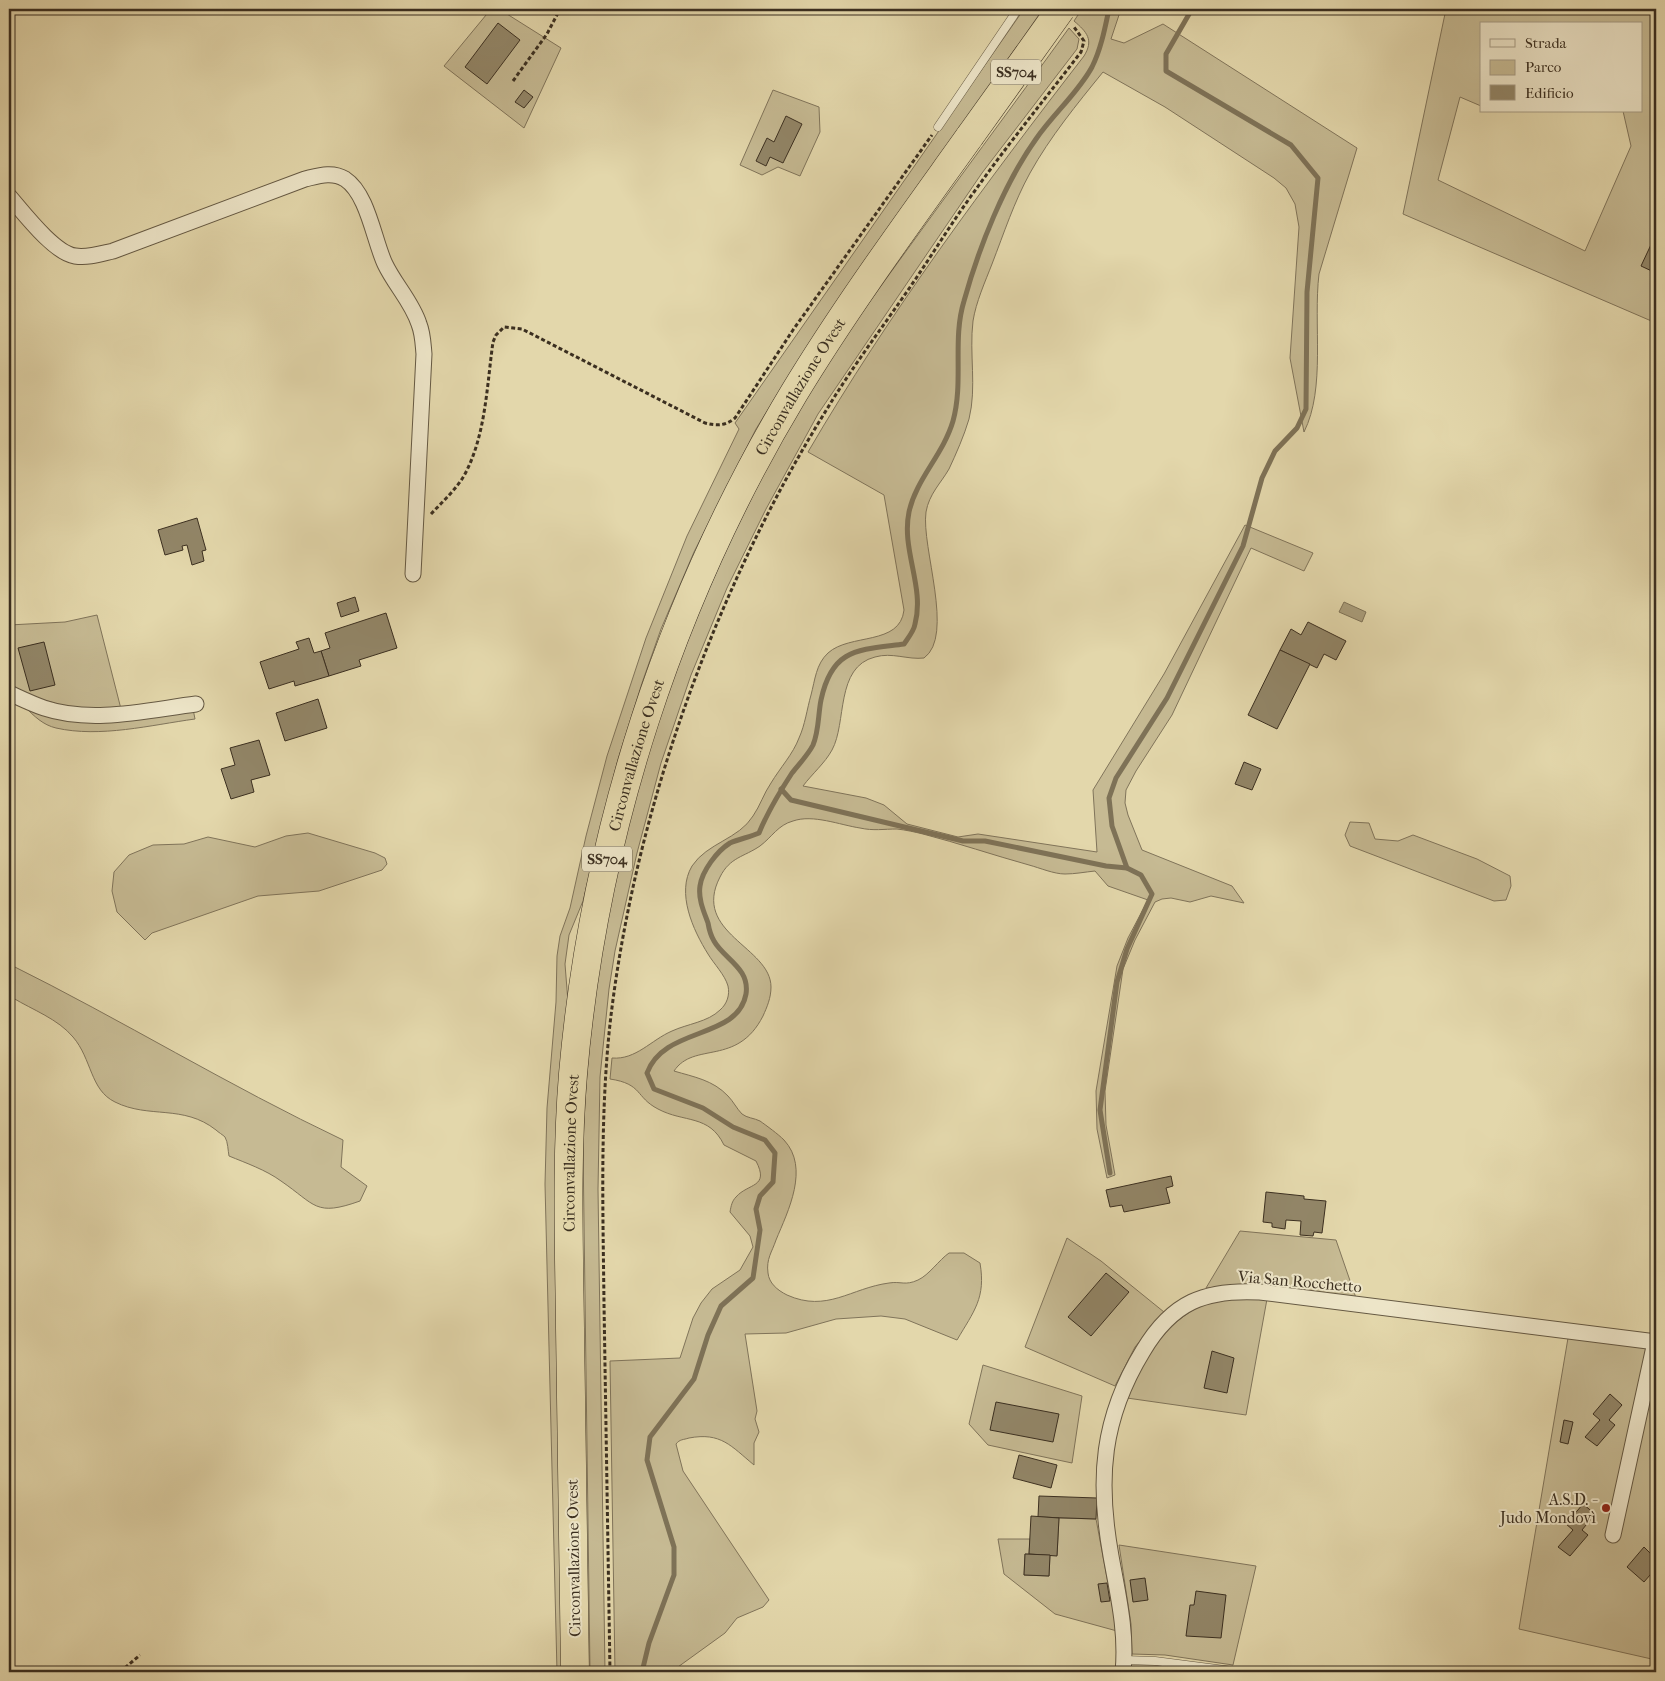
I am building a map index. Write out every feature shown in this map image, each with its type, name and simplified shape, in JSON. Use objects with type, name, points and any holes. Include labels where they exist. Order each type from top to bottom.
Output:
[{"type":"highway","name":"Circonvallazione Ovest","points":[[575,1672],[569,1264],[572,1078],[578,1019],[590,944],[618,814],[644,724],[677,628],[705,562],[751,471],[821,350],[1061,9]]},
{"type":"street","points":[[9,196],[59,249],[72,256],[89,256],[113,251],[305,179],[324,174],[345,179],[354,187],[362,200],[385,263],[414,311],[423,337],[424,354],[413,574]]},
{"type":"street","points":[[9,693],[44,708],[78,714],[119,714],[196,704]]},
{"type":"street","name":"Via San Rocchetto","points":[[1123,1666],[1124,1625],[1107,1527],[1104,1473],[1106,1446],[1114,1408],[1132,1369],[1156,1331],[1170,1316],[1199,1298],[1220,1293],[1260,1292],[1656,1342],[1612,1535]]},
{"type":"lane","points":[[938,127],[1018,9]]},
{"type":"lane","points":[[1123,1666],[1155,1661],[1240,1672]]},
{"type":"path","points":[[513,81],[547,34],[560,9]]},
{"type":"path","points":[[610,1672],[603,1231],[604,1096],[618,967],[632,895],[662,778],[686,705],[730,592],[814,430],[844,382],[974,192],[1081,52],[1084,41],[1078,30]]},
{"type":"path","points":[[414,533],[459,484],[467,470],[482,419],[493,342],[499,330],[509,326],[522,329],[705,423],[713,425],[728,423],[735,418],[798,323],[938,127]]},
{"type":"path","points":[[120,1672],[140,1655]]},
{"type":"green space","points":[[491,9],[499,9],[561,48],[524,128],[444,66]]},
{"type":"green space","points":[[1024,9],[1043,9],[806,348],[756,429],[694,552],[661,629],[618,759],[583,901],[569,935],[565,964],[568,1002],[562,1672],[557,1672],[545,1184],[547,1108],[560,936],[570,908],[607,756],[646,638],[687,536],[739,429],[735,423]]},
{"type":"green space","points":[[1082,9],[1121,9],[1111,39],[1124,43],[1163,24],[1357,148],[1319,274],[1317,376],[1311,415],[1304,432],[1290,358],[1299,227],[1295,204],[1286,188],[1274,178],[1165,107],[1103,72],[1055,134],[1030,173],[1019,195],[976,307],[972,333],[972,395],[969,419],[952,463],[932,494],[926,512],[928,546],[937,611],[937,631],[933,647],[924,658],[881,656],[862,663],[854,672],[848,684],[837,739],[832,750],[803,786],[866,798],[884,805],[907,824],[958,837],[978,834],[1097,852],[1093,790],[1164,674],[1245,525],[1313,553],[1304,571],[1251,548],[1172,715],[1126,790],[1125,803],[1142,850],[1232,886],[1244,903],[1211,896],[1190,902],[1171,898],[1162,899],[1155,902],[1135,940],[1123,969],[1105,1091],[1106,1125],[1115,1175],[1107,1178],[1097,1129],[1096,1091],[1117,966],[1128,938],[1148,900],[1108,886],[1095,871],[1061,874],[914,832],[897,829],[865,829],[809,819],[801,819],[783,825],[760,846],[728,865],[720,877],[714,896],[716,912],[723,926],[759,961],[768,973],[771,987],[770,999],[763,1016],[753,1032],[741,1042],[729,1048],[693,1057],[682,1062],[674,1071],[716,1086],[728,1096],[742,1114],[760,1121],[784,1140],[792,1151],[796,1176],[794,1190],[791,1203],[769,1260],[768,1273],[772,1283],[783,1293],[801,1300],[827,1300],[875,1286],[914,1282],[926,1275],[949,1253],[964,1253],[980,1263],[980,1295],[969,1321],[957,1340],[905,1319],[881,1316],[836,1319],[786,1333],[745,1334],[757,1411],[755,1419],[759,1432],[754,1443],[754,1465],[732,1447],[718,1439],[709,1437],[689,1438],[680,1440],[676,1444],[683,1471],[769,1600],[763,1607],[737,1618],[725,1633],[671,1672],[615,1672],[610,1361],[680,1358],[693,1318],[701,1303],[712,1289],[740,1270],[753,1247],[750,1236],[730,1212],[735,1199],[759,1181],[760,1170],[756,1161],[724,1145],[711,1128],[658,1109],[628,1084],[610,1079],[612,1058],[621,1058],[636,1053],[672,1031],[710,1017],[724,1005],[729,993],[727,982],[702,944],[688,911],[686,888],[687,877],[692,866],[698,858],[747,824],[755,812],[790,755],[801,733],[816,672],[824,657],[837,647],[884,634],[894,629],[900,621],[904,610],[884,495],[808,452],[839,400],[905,299],[975,200],[1084,56],[1089,41],[1088,37],[1074,21]]},
{"type":"green space","points":[[1446,9],[1656,9],[1656,323],[1403,214]],"holes":[[[1480,22],[1642,22],[1642,112],[1623,112],[1631,146],[1585,251],[1438,180],[1460,97],[1480,106]]]},
{"type":"green space","points":[[1069,28],[1079,39],[1077,49],[982,173],[818,414],[766,509],[727,588],[691,675],[661,763],[637,853],[615,951],[600,1077],[598,1189],[605,1672],[590,1672],[583,1146],[590,1045],[603,946],[623,847],[650,750],[682,655],[721,562],[765,471],[815,384],[917,235]]},
{"type":"green space","points":[[773,90],[819,107],[820,132],[800,176],[778,167],[762,175],[740,165]]},
{"type":"green space","points":[[97,615],[121,709],[73,709],[9,689],[9,625],[65,622]]},
{"type":"green space","points":[[25,707],[38,712],[193,709],[195,719],[108,731],[73,731],[47,725]]},
{"type":"green space","points":[[1350,822],[1369,823],[1375,839],[1398,841],[1413,835],[1477,859],[1510,876],[1511,886],[1506,900],[1494,901],[1350,846],[1345,835]]},
{"type":"green space","points":[[308,833],[375,853],[385,858],[387,864],[382,870],[319,891],[258,896],[152,933],[145,940],[117,912],[112,891],[114,872],[129,855],[153,845],[184,844],[208,837],[255,847],[286,836]]},
{"type":"green space","points":[[9,964],[259,1098],[343,1140],[341,1167],[367,1186],[360,1201],[334,1208],[317,1206],[269,1173],[229,1156],[225,1137],[204,1122],[179,1114],[128,1107],[107,1097],[96,1082],[84,1055],[73,1037],[53,1020],[13,998],[9,992]]},
{"type":"green space","points":[[1240,1231],[1336,1240],[1356,1298],[1230,1286],[1206,1288]]},
{"type":"green space","points":[[1067,1238],[1101,1261],[1164,1312],[1135,1347],[1115,1386],[1025,1347]]},
{"type":"green space","points":[[1215,1299],[1267,1299],[1246,1415],[1127,1398],[1143,1366],[1160,1339],[1184,1316]]},
{"type":"green space","points":[[1568,1338],[1656,1349],[1656,1660],[1519,1629]]},
{"type":"green space","points":[[983,1365],[1082,1396],[1072,1463],[988,1445],[969,1424]]},
{"type":"green space","points":[[1059,1518],[1096,1519],[1117,1631],[1055,1614],[1004,1574],[998,1539],[1030,1539],[1029,1554],[1025,1554],[1024,1575],[1049,1576],[1050,1555],[1057,1555]]},
{"type":"green space","points":[[1119,1545],[1256,1566],[1233,1665],[1165,1655],[1132,1654],[1131,1624]]},
{"type":"shaded area","points":[[1344,602],[1366,612],[1362,622],[1339,612]]},
{"type":"building","points":[[498,23],[520,40],[487,84],[465,67]]},
{"type":"building","points":[[524,90],[533,97],[524,108],[515,102]]},
{"type":"building","points":[[786,116],[802,124],[783,163],[770,157],[766,166],[756,161],[767,138],[774,142]]},
{"type":"building","points":[[1656,234],[1656,273],[1641,266]]},
{"type":"building","points":[[197,518],[206,550],[202,551],[204,561],[192,565],[187,545],[182,546],[183,550],[165,555],[158,530]]},
{"type":"building","points":[[355,597],[359,611],[341,617],[337,603]]},
{"type":"building","points":[[386,613],[397,648],[359,660],[361,666],[329,676],[321,651],[330,648],[325,633]]},
{"type":"building","points":[[1308,622],[1346,641],[1336,660],[1324,654],[1317,668],[1280,650],[1291,629],[1301,635]]},
{"type":"building","points":[[309,638],[314,653],[321,651],[329,676],[295,686],[294,681],[269,689],[260,662],[299,649],[296,642]]},
{"type":"building","points":[[44,642],[55,685],[30,691],[18,648]]},
{"type":"building","points":[[1280,650],[1310,664],[1277,729],[1248,715]]},
{"type":"building","points":[[318,699],[327,728],[285,741],[276,713]]},
{"type":"building","points":[[259,740],[270,775],[251,780],[254,792],[231,799],[221,769],[235,765],[230,748]]},
{"type":"building","points":[[1244,762],[1261,769],[1252,790],[1235,784]]},
{"type":"building","points":[[1171,1176],[1173,1186],[1166,1188],[1170,1203],[1124,1212],[1122,1205],[1110,1207],[1106,1190]]},
{"type":"building","points":[[1266,1192],[1304,1196],[1304,1199],[1326,1201],[1322,1233],[1314,1232],[1313,1236],[1300,1235],[1301,1221],[1286,1220],[1285,1229],[1272,1227],[1272,1223],[1263,1222]]},
{"type":"building","points":[[1106,1273],[1129,1292],[1091,1336],[1068,1317]]},
{"type":"building","points":[[1212,1351],[1234,1358],[1227,1393],[1204,1388]]},
{"type":"building","points":[[1610,1394],[1622,1405],[1609,1420],[1615,1425],[1597,1446],[1585,1437],[1600,1420],[1593,1414]]},
{"type":"building","points":[[996,1402],[1059,1414],[1053,1442],[990,1430]]},
{"type":"building","points":[[1564,1420],[1573,1422],[1568,1444],[1560,1442]]},
{"type":"building","points":[[1019,1455],[1057,1465],[1051,1488],[1013,1478]]},
{"type":"building","points":[[1039,1496],[1097,1498],[1096,1519],[1038,1517]]},
{"type":"building","points":[[1583,1504],[1595,1514],[1582,1530],[1588,1535],[1570,1556],[1558,1547],[1573,1530],[1566,1524]]},
{"type":"building","points":[[1031,1516],[1059,1518],[1057,1556],[1029,1554]]},
{"type":"building","points":[[1656,1545],[1656,1568],[1644,1582],[1627,1567],[1644,1547],[1650,1553]]},
{"type":"building","points":[[1025,1554],[1050,1555],[1049,1576],[1024,1575]]},
{"type":"building","points":[[1145,1578],[1148,1600],[1133,1602],[1130,1580]]},
{"type":"building","points":[[1107,1583],[1110,1601],[1101,1602],[1098,1584]]},
{"type":"building","points":[[1196,1591],[1226,1595],[1221,1638],[1186,1636],[1190,1605],[1194,1605]]},
{"type":"waterway","points":[[642,1672],[649,1643],[674,1575],[674,1547],[647,1460],[650,1437],[694,1379],[708,1335],[721,1306],[753,1278],[760,1230],[756,1209],[760,1196],[773,1182],[775,1153],[765,1140],[733,1127],[703,1108],[654,1089],[647,1073],[656,1058],[669,1047],[730,1019],[740,1009],[746,994],[744,977],[735,964],[718,947],[711,935],[700,896],[701,880],[707,868],[720,851],[730,843],[759,833],[792,773],[813,745],[821,700],[832,670],[849,655],[873,648],[904,644],[911,634],[915,624],[917,596],[908,540],[909,512],[917,489],[943,445],[953,421],[958,391],[959,331],[970,280],[985,238],[1013,176],[1036,139],[1080,86],[1092,67],[1100,46],[1109,9]]},
{"type":"waterway","points":[[1127,868],[1112,826],[1109,798],[1116,778],[1167,698],[1243,546],[1262,478],[1275,451],[1297,428],[1306,409],[1307,292],[1318,178],[1291,145],[1166,71],[1166,54],[1192,9]]},
{"type":"waterway","points":[[781,789],[791,800],[963,841],[985,841],[1106,866],[1127,868],[1141,875],[1152,894],[1127,949],[1117,982],[1100,1110],[1110,1173]]},
{"type":"place","name":"A.S.D. - Judo Mondovì","points":[[1606,1508]]}]
